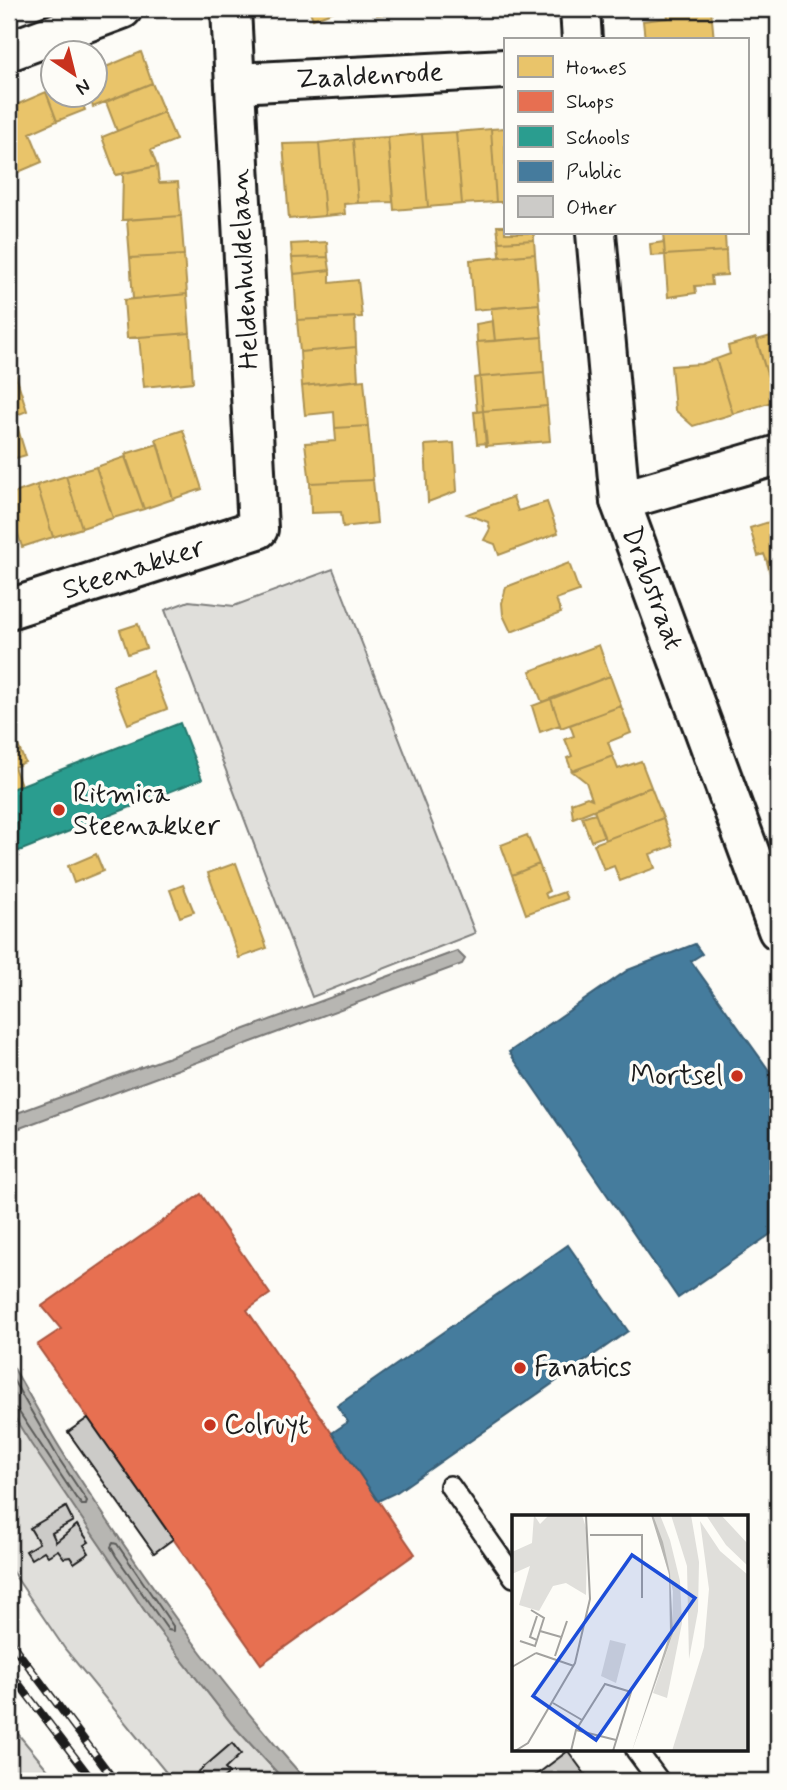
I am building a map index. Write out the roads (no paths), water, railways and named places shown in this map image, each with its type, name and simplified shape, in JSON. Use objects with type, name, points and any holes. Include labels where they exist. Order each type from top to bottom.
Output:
[{"type":"street","points":[[9,51],[121,9]]},
{"type":"street","name":"Heldenhuldelaan","points":[[231,9],[258,529]]},
{"type":"street","points":[[580,9],[582,38]]},
{"type":"street","name":"Zaaldenrode","points":[[235,83],[504,69]]},
{"type":"street","name":"Drabstraat","points":[[596,234],[620,501],[778,930]]},
{"type":"street","points":[[620,501],[778,455]]},
{"type":"street","name":"Steenakker","points":[[9,609],[258,529]]},
{"type":"lane","points":[[450,1486],[512,1574]]},
{"type":"lane","points":[[637,1752],[659,1781]]},
{"type":"water","points":[[457,951],[465,959],[462,964],[9,1132],[9,1116]]},
{"type":"water","points":[[9,1360],[65,1456],[150,1582],[241,1704],[307,1781],[285,1781],[232,1724],[151,1620],[9,1409]]},
{"type":"railway","points":[[9,1640],[115,1781]]},
{"type":"railway","points":[[9,1671],[93,1781]]},
{"type":"place","name":"Ritmica Steenakker","points":[[59,810]]},
{"type":"place","name":"Mortsel","points":[[737,1076]]},
{"type":"place","name":"Fanatics","points":[[520,1368]]},
{"type":"place","name":"Colruyt","points":[[210,1425]]}]
